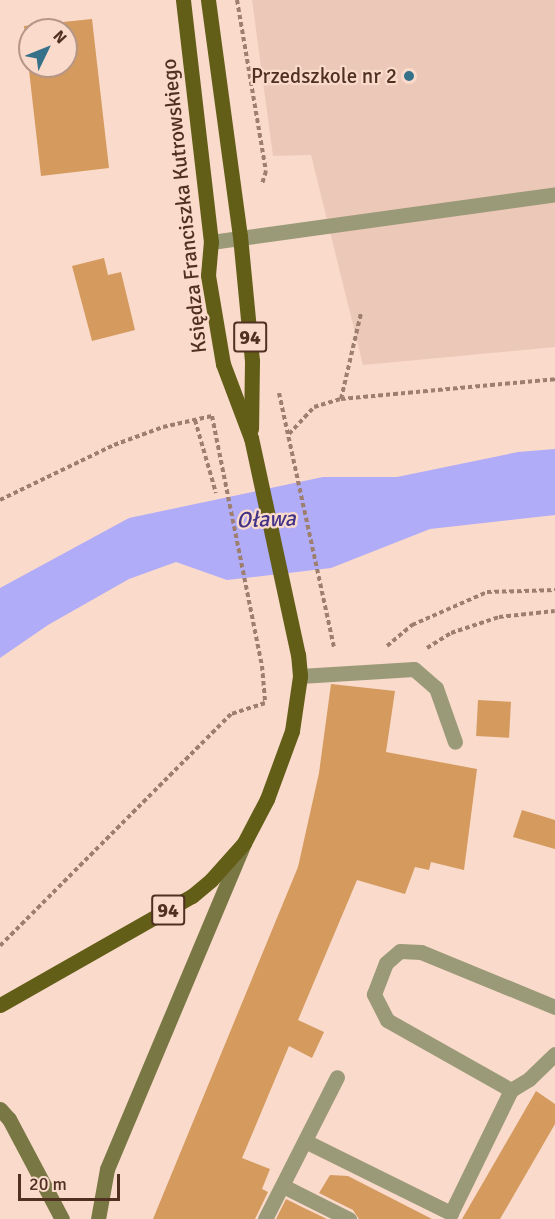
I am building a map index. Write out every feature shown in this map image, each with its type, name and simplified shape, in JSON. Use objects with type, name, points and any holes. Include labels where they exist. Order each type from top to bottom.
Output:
[{"type":"main road","name":"Księdza Franciszka Kutrowskiego","points":[[98,1219],[107,1169],[244,843],[267,799],[292,731],[300,676],[251,438],[223,364],[208,275],[211,242],[183,0]]},
{"type":"main road","name":"Księdza Franciszka Kutrowskiego","points":[[208,0],[240,236],[252,361],[251,438]]},
{"type":"main road","name":"94","points":[[0,1005],[192,896],[244,843]]},
{"type":"main road","points":[[0,1109],[9,1119],[62,1219]]},
{"type":"lane","points":[[211,242],[240,236],[555,194]]},
{"type":"lane","points":[[300,676],[414,669],[436,687],[455,742]]},
{"type":"lane","points":[[511,1090],[387,1020],[374,994],[386,963],[400,951],[421,951],[555,1007]]},
{"type":"lane","points":[[305,1142],[449,1216],[511,1090],[529,1079],[555,1053]]},
{"type":"lane","points":[[265,1219],[337,1077]]},
{"type":"lane","points":[[283,1186],[349,1219]]},
{"type":"path","points":[[237,0],[266,171],[262,184]]},
{"type":"path","points":[[341,399],[361,313]]},
{"type":"path","points":[[334,648],[289,434],[314,407],[341,399],[555,379]]},
{"type":"path","points":[[0,500],[114,445],[212,416],[215,442],[262,666],[265,703],[231,714],[0,946]]},
{"type":"path","points":[[195,420],[216,493]]},
{"type":"path","points":[[373,670],[390,641],[412,624],[449,607],[487,592],[555,590]]},
{"type":"path","points":[[393,669],[452,633],[499,617],[555,611]]},
{"type":"shaded area","points":[[252,0],[555,0],[555,347],[363,365],[311,155],[273,156]]},
{"type":"water","name":"Oława","points":[[555,449],[555,515],[430,529],[331,568],[227,580],[176,562],[129,579],[48,625],[0,658],[0,588],[129,518],[323,477],[397,477],[518,452]]},
{"type":"building","points":[[92,19],[109,168],[41,176],[30,78],[78,78],[78,20]]},
{"type":"building","points":[[104,258],[108,275],[121,272],[135,330],[92,341],[72,266]]},
{"type":"building","points":[[331,684],[395,691],[386,752],[477,769],[464,870],[431,862],[429,870],[415,867],[405,894],[357,880],[298,1020],[324,1032],[312,1058],[289,1046],[242,1158],[270,1169],[262,1189],[268,1192],[255,1219],[153,1219],[298,867],[319,773]]},
{"type":"building","points":[[478,700],[511,702],[509,738],[476,736]]},
{"type":"building","points":[[522,810],[555,820],[555,849],[513,837]]},
{"type":"building","points":[[536,1091],[555,1104],[555,1124],[500,1219],[462,1219]]},
{"type":"building","points":[[330,1175],[348,1176],[432,1219],[359,1219],[353,1210],[319,1193]]},
{"type":"building","points":[[286,1199],[304,1208],[327,1219],[276,1219]]},
{"type":"place","name":"Przedszkole nr 2","points":[[409,76]]}]
